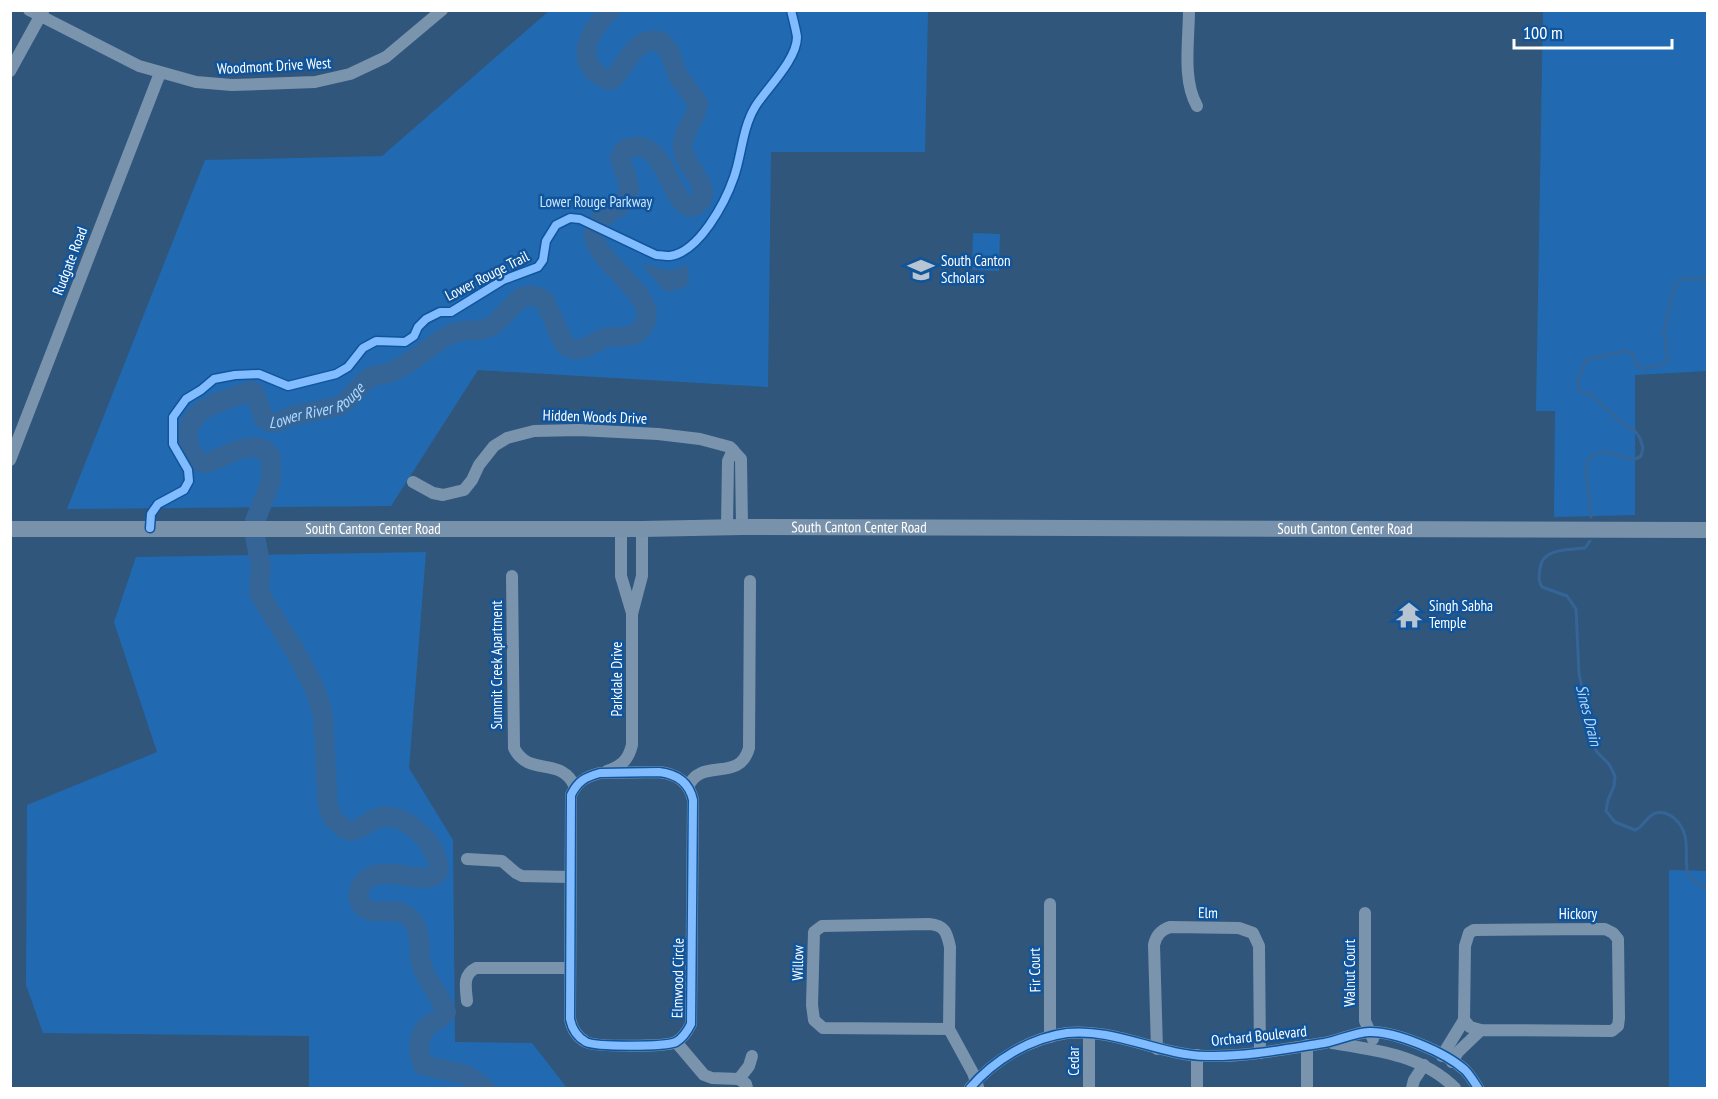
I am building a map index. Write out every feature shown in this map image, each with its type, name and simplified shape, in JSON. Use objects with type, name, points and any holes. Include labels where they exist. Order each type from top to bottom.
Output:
[{"type":"main road","name":"South Canton Center Road","points":[[10,529],[734,527],[1707,530]]},
{"type":"street","name":"Woodmont Drive West","points":[[37,12],[121,59],[160,73],[196,82],[232,85],[315,82],[362,70],[386,57],[442,10]]},
{"type":"street","points":[[1189,10],[1188,69],[1192,97],[1197,106]]},
{"type":"street","points":[[10,71],[37,12]]},
{"type":"street","name":"Rudgate Road","points":[[10,460],[160,73]]},
{"type":"street","name":"Hidden Woods Drive","points":[[413,482],[433,493],[443,495],[464,490],[494,446],[520,433],[579,430],[700,439],[733,450],[728,460],[734,527]]},
{"type":"street","name":"Parkdale Drive","points":[[621,529],[621,576],[632,614]]},
{"type":"street","name":"Parkdale Drive","points":[[632,745],[632,614],[642,576],[642,529]]},
{"type":"street","name":"Summit Creek Apartment","points":[[512,576],[514,748],[523,761],[531,765],[560,769],[566,773],[575,787]]},
{"type":"street","points":[[632,745],[640,763],[659,772],[675,776],[688,787],[696,775],[704,771],[732,768],[747,755],[749,748],[750,581]]},
{"type":"street","points":[[632,745],[623,764],[584,778],[575,787],[570,802],[570,1019],[575,1033],[595,1045],[663,1045],[676,1042],[704,1075],[743,1084],[752,1056]]},
{"type":"street","points":[[600,773],[659,772]]},
{"type":"street","name":"Elmwood Circle","points":[[676,1042],[687,1031],[692,1017],[693,800],[688,787]]},
{"type":"street","points":[[467,859],[502,861],[522,876],[570,877]]},
{"type":"street","name":"Fir Court","points":[[1050,904],[1050,1037]]},
{"type":"street","name":"Walnut Court","points":[[1365,913],[1365,1021],[1371,1032],[1373,1050]]},
{"type":"street","name":"Willow","points":[[949,1029],[823,1028],[814,1020],[812,1005],[814,932],[822,926],[840,924],[929,924],[944,928],[948,934],[950,947],[949,1029],[973,1073],[975,1086]]},
{"type":"street","name":"Elm","points":[[1157,1049],[1154,945],[1158,935],[1170,927],[1239,928],[1252,933],[1259,946],[1260,1053]]},
{"type":"street","name":"Hickory","points":[[1464,1020],[1465,946],[1469,933],[1474,930],[1605,929],[1618,939],[1619,1018],[1618,1026],[1612,1031],[1481,1030]]},
{"type":"street","points":[[467,1001],[466,977],[471,970],[476,968],[570,968]]},
{"type":"street","points":[[1439,1074],[1448,1059],[1464,1020],[1470,1027],[1481,1030]]},
{"type":"street","points":[[1448,1059],[1481,1030]]},
{"type":"street","name":"Orchard Boulevard","points":[[975,1086],[1012,1053],[1050,1037],[1068,1033],[1118,1037],[1157,1049],[1197,1055],[1226,1056],[1327,1042],[1371,1032],[1389,1033],[1405,1038],[1448,1059],[1464,1069],[1478,1089]]},
{"type":"street","name":"Cedar","points":[[1089,1033],[1089,1089]]},
{"type":"street","name":"Orchard Boulevard","points":[[1327,1042],[1373,1050],[1424,1065],[1439,1074],[1449,1087]]},
{"type":"street","points":[[1306,1089],[1307,1045]]},
{"type":"street","points":[[1197,1055],[1197,1089]]},
{"type":"street","points":[[1412,1089],[1414,1080],[1424,1065]]},
{"type":"green space","name":"Lower Rouge Parkway","points":[[549,11],[928,11],[925,152],[771,152],[768,387],[478,370],[391,506],[67,509],[205,160],[382,156]]},
{"type":"green space","points":[[1543,11],[1707,11],[1707,371],[1635,375],[1635,515],[1554,517],[1555,411],[1536,411]]},
{"type":"green space","points":[[973,233],[1000,234],[999,271],[972,270]]},
{"type":"green space","points":[[426,552],[409,768],[453,840],[455,1042],[532,1043],[567,1088],[309,1088],[309,1036],[43,1033],[26,985],[27,805],[157,752],[114,622],[136,557]]},
{"type":"green space","points":[[1669,870],[1707,871],[1707,1088],[1669,1088]]},
{"type":"shaded area","points":[[642,265],[673,270],[688,265],[689,280],[686,287],[664,291]]},
{"type":"waterway","name":"Lower River Rouge","points":[[485,1088],[467,1075],[423,1065],[419,1049],[422,1033],[446,1012],[423,970],[417,929],[407,915],[393,911],[372,911],[364,907],[359,900],[359,891],[363,883],[371,876],[392,874],[425,878],[439,871],[438,861],[434,851],[420,833],[401,820],[381,817],[350,831],[333,819],[328,806],[323,715],[315,689],[295,651],[259,593],[261,568],[254,530],[255,521],[271,481],[271,457],[265,451],[249,447],[204,463],[198,461],[193,455],[187,435],[190,424],[205,409],[251,391],[255,393],[264,419],[269,422],[339,406],[369,378],[399,369],[454,333],[490,327],[497,323],[514,304],[527,296],[535,296],[545,301],[564,344],[574,349],[582,349],[603,338],[632,335],[640,330],[646,318],[645,307],[638,294],[597,246],[594,234],[596,226],[599,220],[618,207],[627,197],[629,185],[620,158],[624,150],[630,147],[645,148],[654,154],[684,204],[692,207],[700,202],[703,195],[702,188],[683,151],[684,138],[698,103],[677,74],[670,53],[662,42],[645,42],[639,46],[619,72],[609,80],[597,74],[590,66],[587,47],[596,27],[611,10]]},
{"type":"waterway","name":"Sines Drain","points":[[1591,517],[1586,468],[1589,458],[1604,452],[1635,459],[1641,456],[1643,448],[1635,431],[1627,427],[1591,395],[1579,390],[1578,379],[1586,360],[1625,351],[1633,354],[1637,365],[1642,369],[1665,364],[1668,359],[1664,330],[1675,284],[1685,279],[1708,279]]},
{"type":"waterway","name":"Sines Drain","points":[[1590,541],[1585,548],[1551,553],[1542,561],[1539,578],[1542,587],[1567,596],[1576,609],[1579,674],[1594,746],[1609,764],[1615,776],[1606,811],[1615,822],[1635,830],[1656,813],[1666,813],[1674,818],[1684,831],[1688,875],[1698,884],[1708,888]]},
{"type":"cycle path","name":"Lower Rouge Trail","points":[[150,528],[151,514],[158,504],[184,490],[189,481],[188,470],[173,444],[173,417],[186,399],[214,379],[259,374],[288,386],[336,374],[348,367],[363,348],[376,341],[405,342],[414,336],[418,327],[426,319],[440,312],[451,312],[503,280],[538,267],[543,260],[546,241],[556,225],[570,218],[580,219],[656,255],[670,256],[681,253],[691,246],[710,225],[730,188],[747,124],[755,107],[787,65],[796,46],[797,37],[791,10]]},
{"type":"cycle path","points":[[659,772],[681,780],[689,788],[693,800],[691,1024],[681,1039],[669,1044],[631,1046],[592,1044],[578,1035],[570,1019],[571,795],[582,780],[600,773],[659,772]]},
{"type":"cycle path","points":[[970,1088],[990,1068],[1026,1045],[1067,1033],[1102,1034],[1189,1055],[1221,1056],[1295,1048],[1369,1032],[1406,1039],[1445,1056],[1465,1070],[1478,1088]]},
{"type":"place","name":"South Canton Scholars","points":[[921,270]]},
{"type":"place","name":"Singh Sabha Temple","points":[[1409,615]]}]
